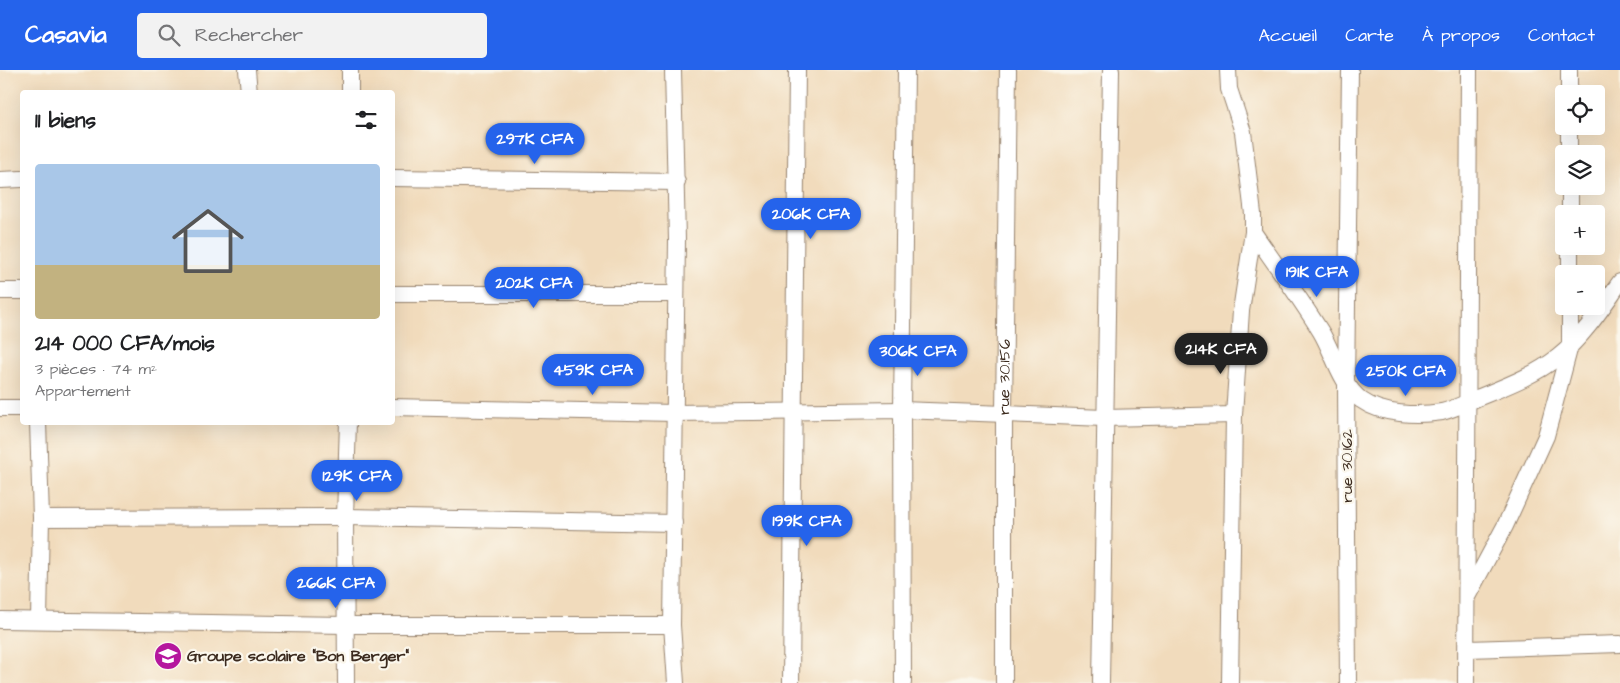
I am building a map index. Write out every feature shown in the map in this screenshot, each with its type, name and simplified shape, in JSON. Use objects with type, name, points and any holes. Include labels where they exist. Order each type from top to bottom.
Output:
[{"type":"street","points":[[247,70],[249,90]]},
{"type":"street","points":[[350,70],[350,90]]},
{"type":"street","points":[[674,70],[677,182],[672,626],[676,683]]},
{"type":"street","points":[[790,683],[796,70]]},
{"type":"street","points":[[903,683],[902,410],[906,70]]},
{"type":"street","name":"rue 30.156","points":[[1004,683],[1004,413],[1008,70]]},
{"type":"street","points":[[1101,683],[1111,70]]},
{"type":"street","points":[[1228,70],[1229,89],[1243,132],[1253,214],[1253,232],[1241,311],[1234,415],[1230,683]]},
{"type":"street","name":"rue 30.162","points":[[1348,683],[1346,384],[1350,70]]},
{"type":"street","points":[[1466,683],[1468,649],[1466,402],[1469,70]]},
{"type":"street","points":[[1569,70],[1569,85]]},
{"type":"street","points":[[395,178],[677,182]]},
{"type":"street","points":[[0,180],[20,180]]},
{"type":"street","points":[[1253,232],[1322,334],[1346,384],[1361,399],[1374,407],[1396,412],[1428,414],[1444,411],[1521,379],[1556,358],[1570,346],[1592,321],[1620,282]]},
{"type":"street","points":[[0,291],[20,291]]},
{"type":"street","points":[[395,294],[676,294]]},
{"type":"street","points":[[1468,594],[1505,526],[1546,436],[1570,346],[1570,315]]},
{"type":"street","points":[[0,408],[20,408]]},
{"type":"street","points":[[395,408],[674,413],[902,410],[1104,418],[1234,415]]},
{"type":"street","points":[[38,425],[39,620]]},
{"type":"street","points":[[346,683],[345,517],[348,425]]},
{"type":"street","points":[[40,518],[345,517],[674,523]]},
{"type":"street","points":[[0,620],[346,625],[672,626]]},
{"type":"street","points":[[1468,649],[1620,644]]},
{"type":"place","name":"Groupe scolaire \"Bon Berger\"","points":[[168,656]]}]
